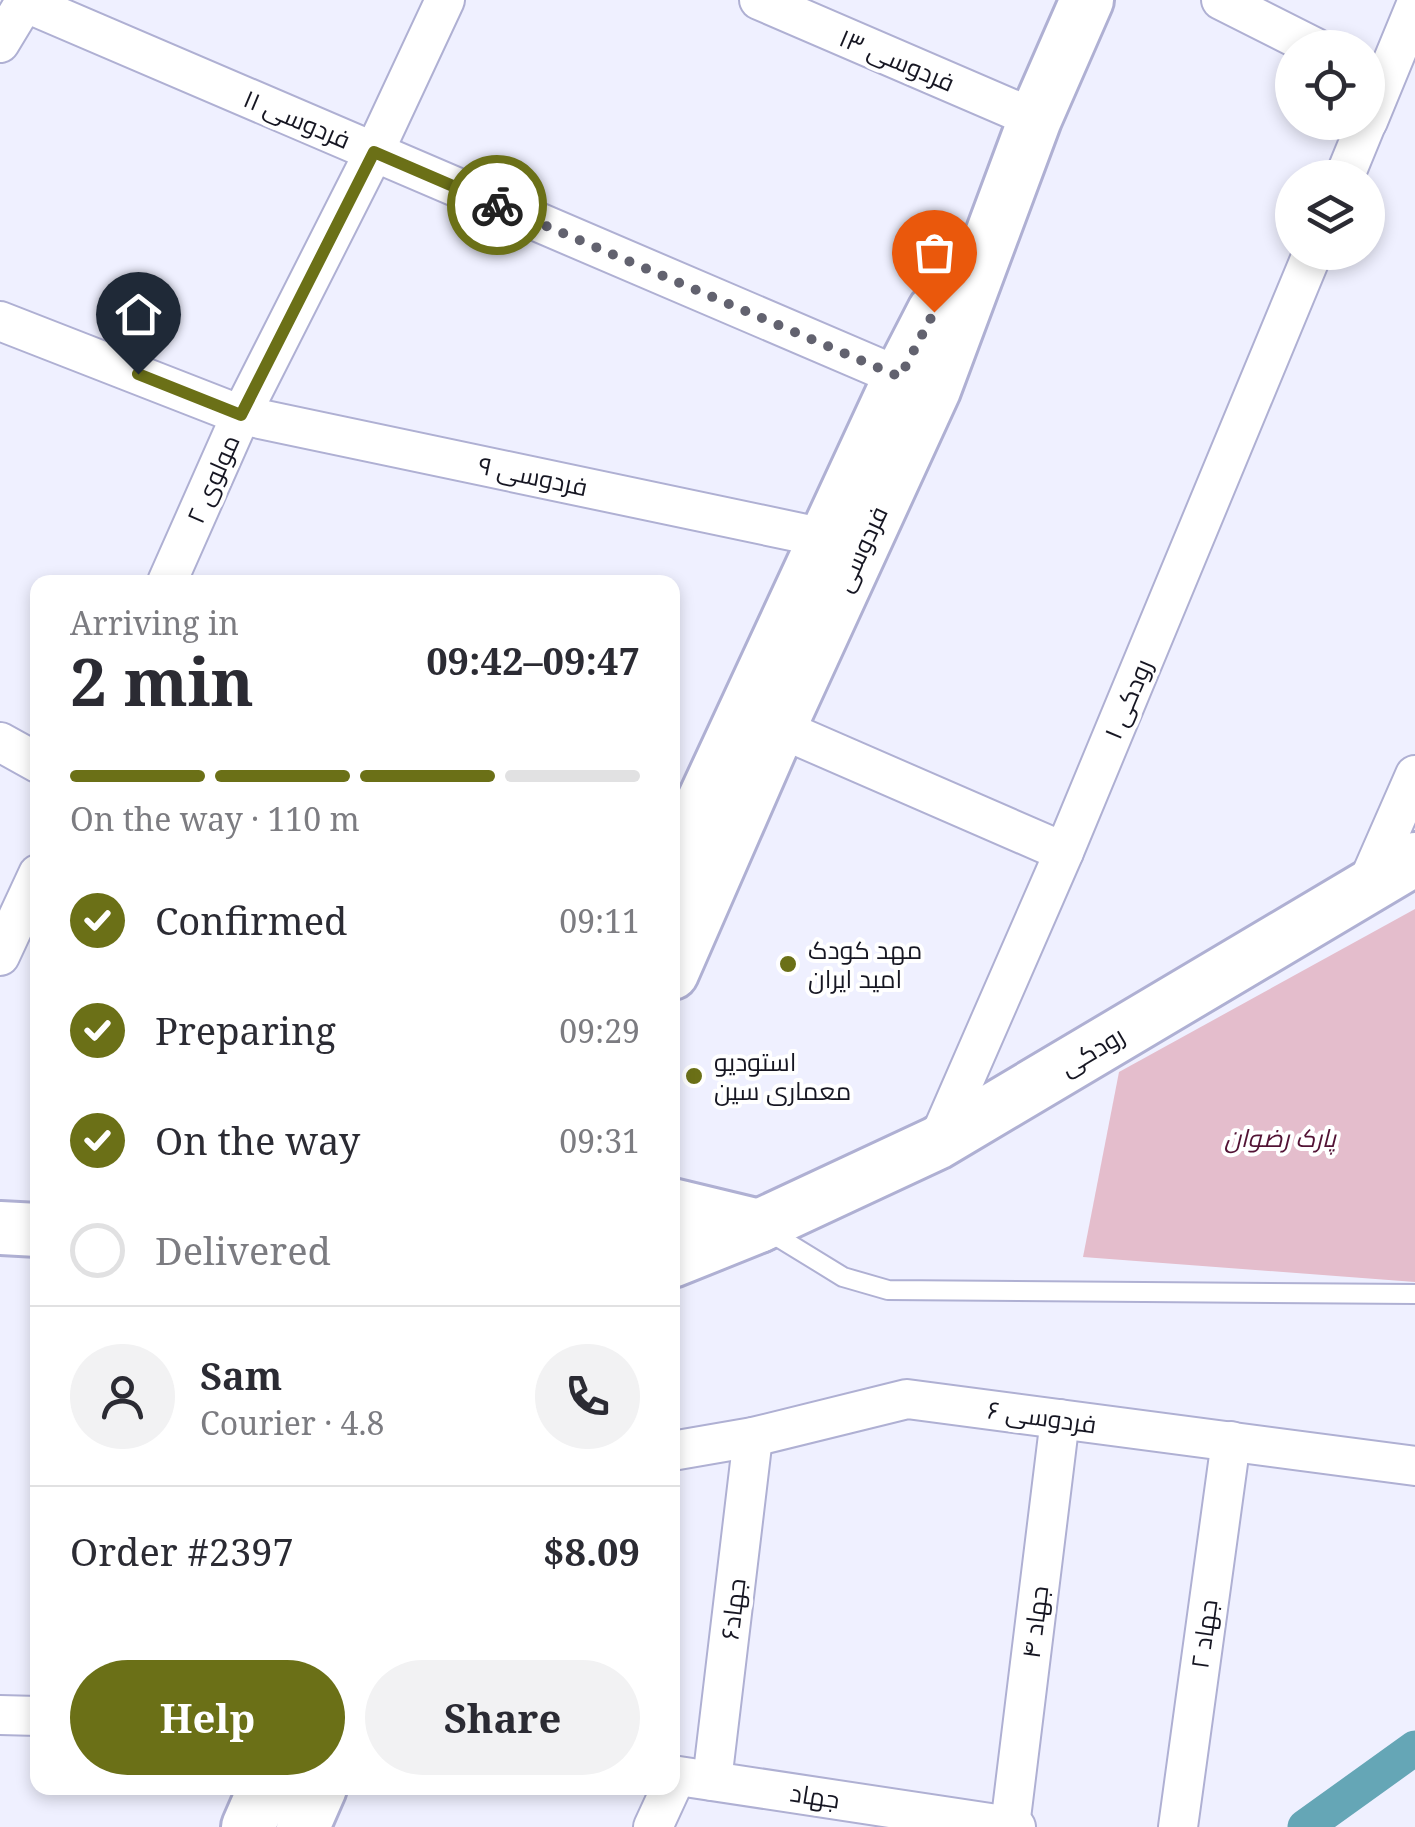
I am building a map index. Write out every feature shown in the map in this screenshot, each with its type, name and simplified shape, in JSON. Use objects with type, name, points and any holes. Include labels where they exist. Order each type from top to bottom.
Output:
[{"type":"main road","name":"فردوسی","points":[[680,955],[934,390],[1035,119],[1088,0]]},
{"type":"main road","name":"فردوسی","points":[[680,852],[900,377],[1035,119]]},
{"type":"main road","name":"رودکی","points":[[680,1258],[759,1226],[938,1143],[1415,858]]},
{"type":"main road","points":[[0,1204],[30,1206]]},
{"type":"main road","points":[[680,1207],[759,1226]]},
{"type":"main road","points":[[0,1228],[30,1230]]},
{"type":"main road","points":[[248,1827],[263,1795]]},
{"type":"main road","points":[[303,1827],[317,1795]]},
{"type":"street","name":"مولوی ۲","points":[[170,575],[241,415],[374,152],[445,0]]},
{"type":"street","name":"فردوسی ۱۳","points":[[759,0],[1035,119]]},
{"type":"street","points":[[1221,0],[1280,30]]},
{"type":"street","name":"فردوسی ۱۱","points":[[25,1],[900,377]]},
{"type":"street","points":[[0,43],[25,1]]},
{"type":"street","points":[[1385,61],[1415,7]]},
{"type":"street","name":"رودکی ۱","points":[[938,1143],[1064,852],[1306,270]]},
{"type":"street","name":"فردوسی ۹","points":[[0,321],[241,415],[825,538]]},
{"type":"street","points":[[779,728],[1064,852]]},
{"type":"street","points":[[0,742],[30,759]]},
{"type":"street","points":[[1364,889],[1415,775]]},
{"type":"street","points":[[0,956],[30,891]]},
{"type":"street","name":"فردوسی ۶","points":[[680,1450],[753,1437],[907,1398],[1415,1466]]},
{"type":"street","name":"جهاد ۴","points":[[1013,1826],[1060,1419]]},
{"type":"street","name":"جهاد۶","points":[[681,1780],[753,1437]]},
{"type":"street","name":"جهاد ۲","points":[[1178,1827],[1231,1442]]},
{"type":"street","points":[[0,1715],[30,1716]]},
{"type":"street","name":"جهاد","points":[[681,1780],[1013,1826]]},
{"type":"street","name":"جهاد۶","points":[[653,1827],[672,1795]]},
{"type":"lane","points":[[759,1226],[843,1277],[888,1290],[1415,1294]]},
{"type":"green space","name":"پارک رضوان","points":[[1415,909],[1415,1282],[1083,1257],[1119,1072]]},
{"type":"waterway","points":[[1305,1827],[1415,1748]]},
{"type":"way so far","points":[[497,205],[900,377],[934,312]]},
{"type":"place","name":"مهد کودک امید ایران","points":[[788,964]]},
{"type":"place","name":"استودیو معماری سین","points":[[694,1076]]},
{"type":"route","points":[[138,374],[241,415],[374,152],[497,205]]}]
